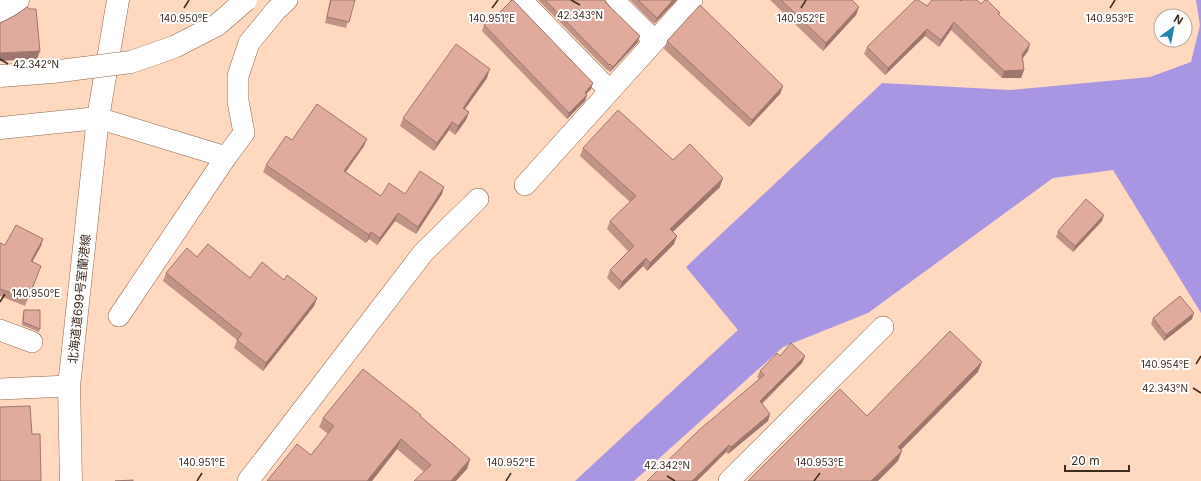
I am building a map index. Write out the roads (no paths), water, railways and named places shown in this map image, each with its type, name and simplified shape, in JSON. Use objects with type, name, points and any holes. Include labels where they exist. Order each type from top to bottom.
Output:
[{"type":"main road","points":[[0,11],[18,0]]},
{"type":"main road","points":[[98,118],[108,0]]},
{"type":"main road","points":[[98,118],[118,0]]},
{"type":"main road","points":[[0,76],[52,72],[131,62],[174,47],[217,25],[246,0]]},
{"type":"main road","points":[[0,128],[98,118]]},
{"type":"main road","name":"北海道道699号室蘭港線","points":[[71,481],[70,386],[98,118]]},
{"type":"street","points":[[119,316],[226,157],[244,133],[238,101],[238,76],[249,42],[276,10],[287,0]]},
{"type":"street","points":[[521,0],[610,91]]},
{"type":"street","points":[[613,0],[655,41]]},
{"type":"street","points":[[524,184],[692,0]]},
{"type":"street","points":[[98,118],[226,157]]},
{"type":"street","points":[[248,481],[423,253],[478,199]]},
{"type":"street","points":[[729,481],[883,327]]},
{"type":"street","points":[[0,330],[32,342]]},
{"type":"street","points":[[0,389],[70,386]]}]
